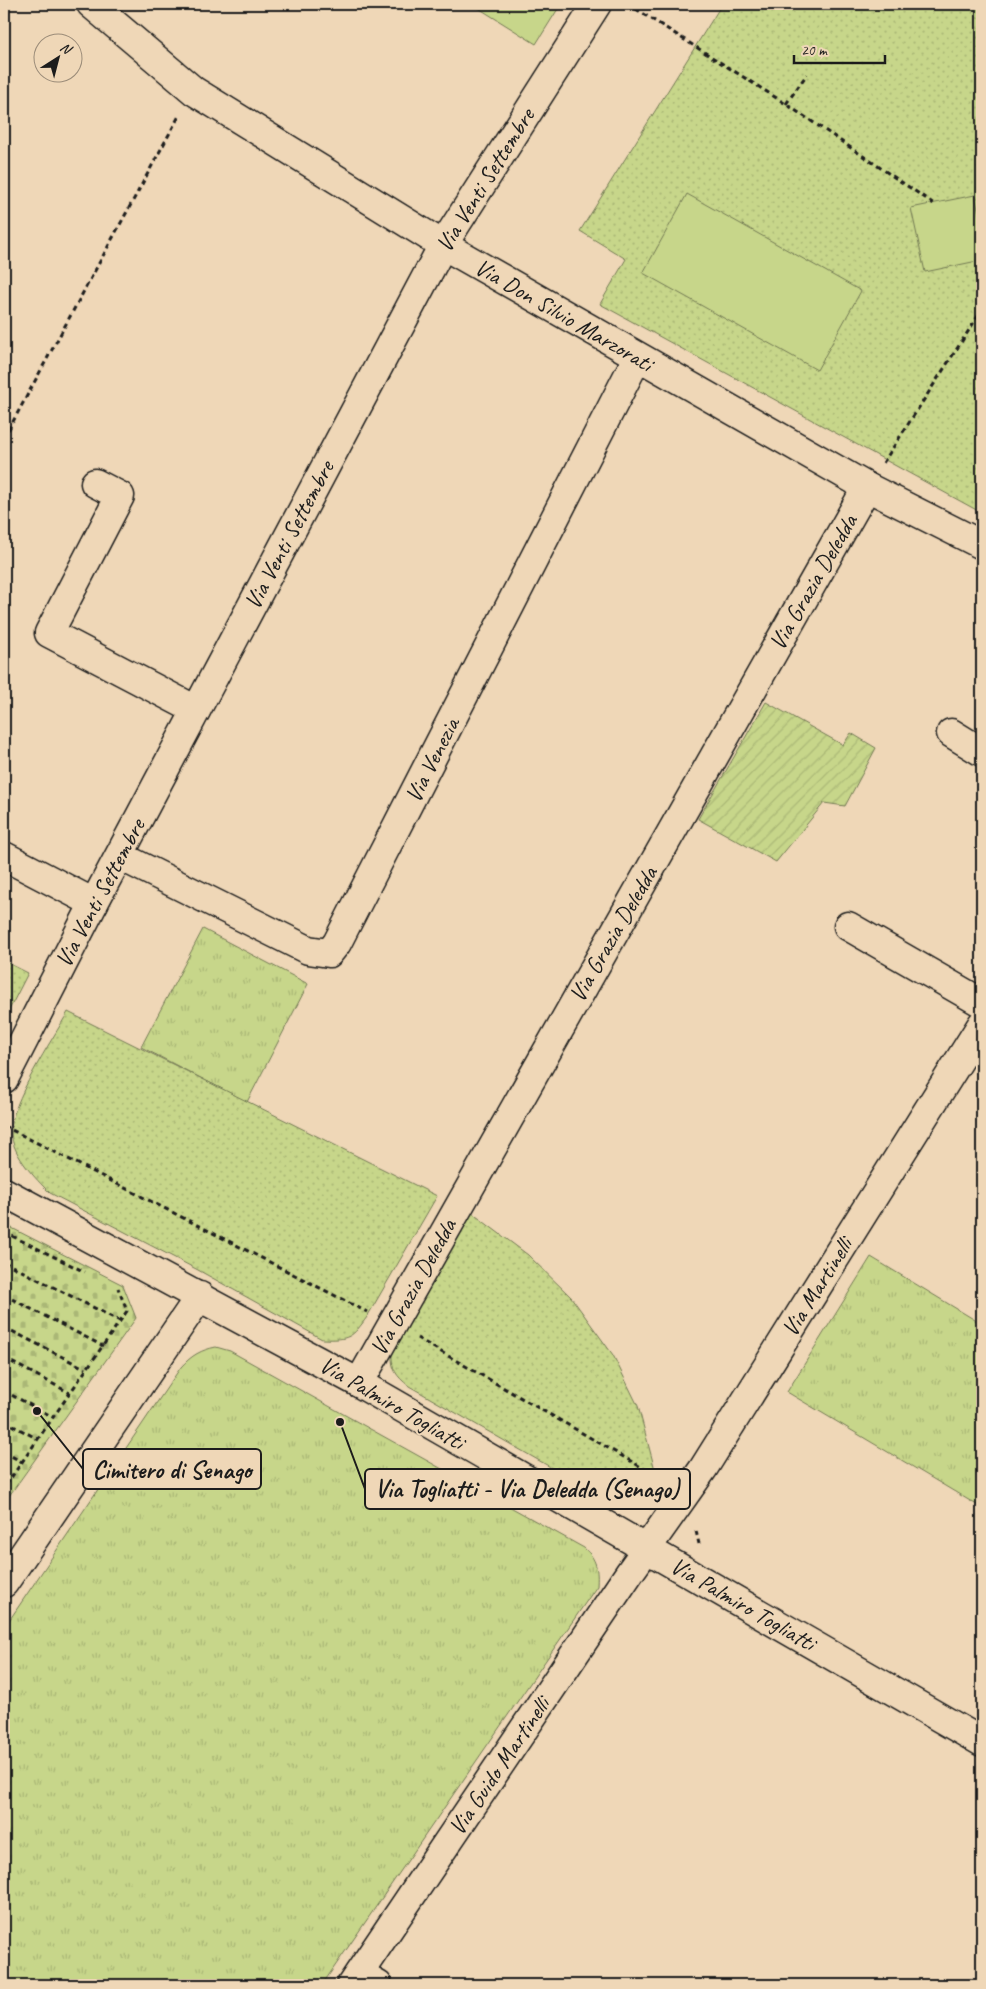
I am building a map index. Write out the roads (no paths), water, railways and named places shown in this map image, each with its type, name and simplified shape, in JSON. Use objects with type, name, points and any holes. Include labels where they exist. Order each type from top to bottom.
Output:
[{"type":"street","name":"Via Don Silvio Marzorati","points":[[91,4],[194,91],[443,245],[637,358],[867,487],[982,545]]},
{"type":"street","name":"Via Venti Settembre","points":[[4,1079],[94,903],[443,245],[597,4]]},
{"type":"street","name":"Via Venezia","points":[[120,856],[308,950],[329,952],[338,943],[637,358]]},
{"type":"street","points":[[95,483],[120,496],[50,633],[196,710]]},
{"type":"street","name":"Via Grazia Deledda","points":[[358,1383],[867,487]]},
{"type":"street","points":[[951,733],[982,752]]},
{"type":"street","points":[[4,856],[94,903]]},
{"type":"street","points":[[848,926],[982,1003]]},
{"type":"street","name":"Via Martinelli","points":[[647,1548],[682,1500],[982,1024]]},
{"type":"street","name":"Via Palmiro Togliatti","points":[[4,1192],[200,1296],[358,1383],[982,1742]]},
{"type":"street","points":[[4,1583],[200,1296]]},
{"type":"street","name":"Via Guido Martinelli","points":[[363,1982],[647,1548]]},
{"type":"place","name":"Cimitero di Senago","points":[[37,1411]]},
{"type":"place","name":"Via Togliatti - Via Deledda (Senago)","points":[[340,1422]]}]
